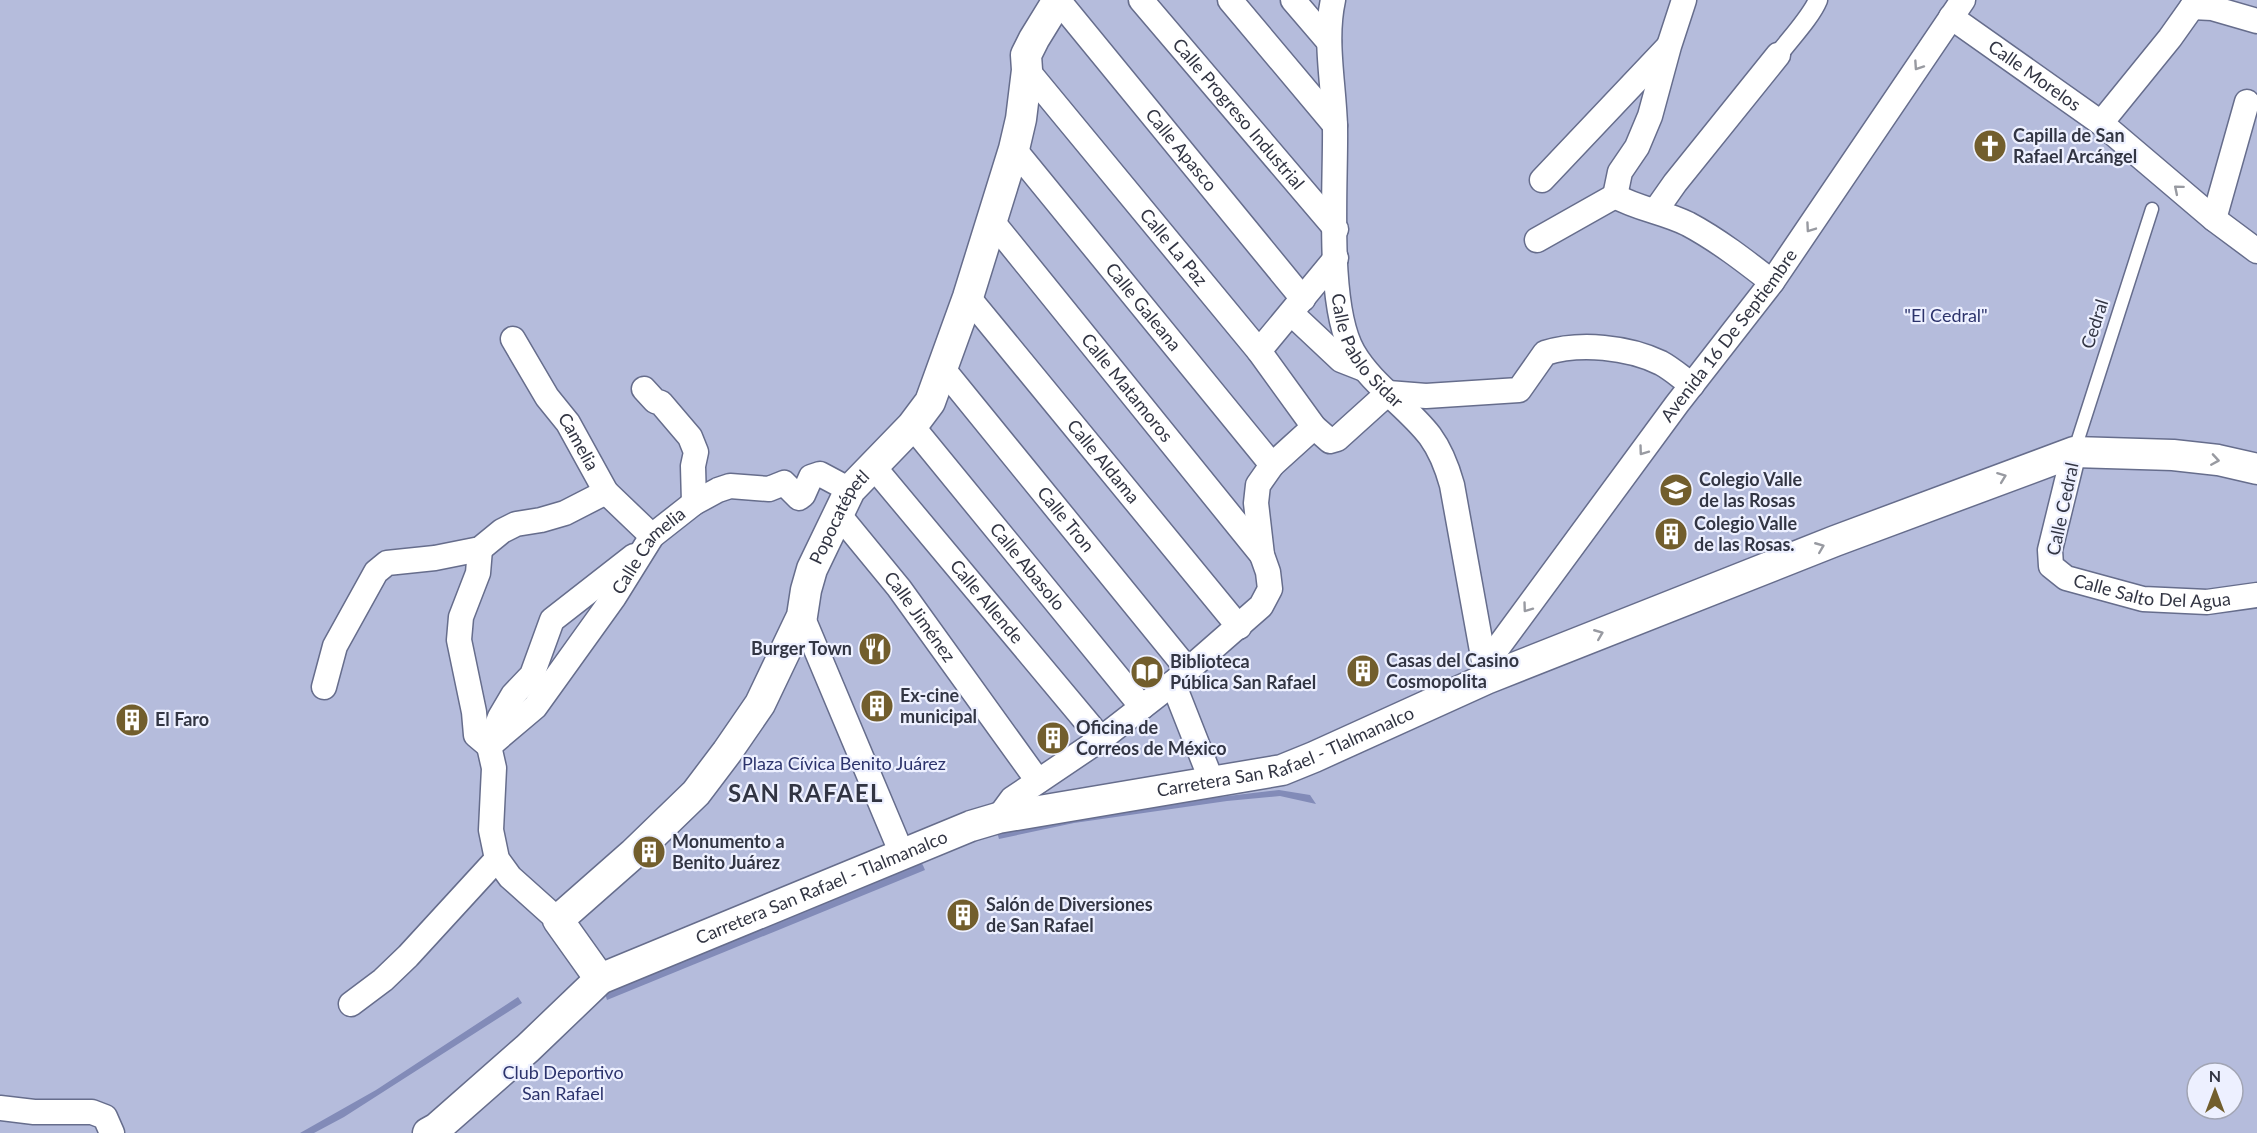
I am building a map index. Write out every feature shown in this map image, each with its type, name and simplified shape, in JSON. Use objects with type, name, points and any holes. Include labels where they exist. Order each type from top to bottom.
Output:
[{"type":"street","name":"Popocatépetl","points":[[558,920],[633,854],[696,793],[760,704],[802,616],[812,569],[845,502],[873,466],[912,426],[930,402],[968,297],[1014,150],[1021,119],[1027,70],[1026,55],[1058,0]]},
{"type":"street","name":"Calle Apasco","points":[[1058,0],[1341,360],[1364,369]]},
{"type":"street","name":"Calle Progreso Industrial","points":[[1141,0],[1336,229]]},
{"type":"street","points":[[1230,0],[1335,125]]},
{"type":"street","points":[[1293,0],[1329,42]]},
{"type":"street","name":"Calle Pablo Sidar","points":[[1333,0],[1329,42],[1335,125],[1336,258],[1343,328],[1352,350],[1364,369],[1430,436],[1446,462],[1486,672]]},
{"type":"street","points":[[1537,240],[1615,196],[1620,172],[1636,147],[1650,116],[1684,0]]},
{"type":"street","points":[[1656,210],[1803,21],[1813,13],[1818,0]]},
{"type":"street","points":[[2101,123],[2170,39],[2195,4],[2249,18]]},
{"type":"street","name":"Calle Morelos","points":[[1957,8],[2101,123],[2214,219],[2257,251]]},
{"type":"street","name":"Avenida 16 De Septiembre","points":[[1486,672],[1692,385],[1772,282],[1957,8]]},
{"type":"street","points":[[1542,180],[1669,46]]},
{"type":"street","name":"Calle La Paz","points":[[1027,70],[1259,351],[1314,427]]},
{"type":"street","points":[[2214,219],[2247,102]]},
{"type":"street","name":"Calle Galeana","points":[[1014,150],[1272,465]]},
{"type":"street","points":[[1615,196],[1631,205],[1656,210],[1687,224],[1722,244],[1772,282]]},
{"type":"street","name":"Calle Matamoros","points":[[991,220],[1262,555]]},
{"type":"street","points":[[1259,351],[1336,258]]},
{"type":"street","name":"Calle Aldama","points":[[968,297],[1239,627]]},
{"type":"street","name":"Camelia","points":[[513,339],[547,397],[568,423],[606,492],[649,542]]},
{"type":"street","points":[[998,818],[1012,799],[1142,707],[1261,606],[1270,589],[1268,572],[1262,555],[1256,503],[1258,485],[1272,465],[1314,427],[1330,441],[1337,439],[1388,393],[1426,396],[1519,390],[1545,353],[1568,348],[1613,349],[1640,355],[1662,364],[1692,385]]},
{"type":"street","name":"Calle Tron","points":[[943,369],[1181,676],[1212,782]]},
{"type":"street","points":[[644,389],[655,401],[661,403],[690,437],[696,452],[693,466],[694,503]]},
{"type":"street","name":"Calle Abasolo","points":[[912,426],[1142,707]]},
{"type":"street","name":"Carretera San Rafael - Tlalmanalco","points":[[428,1133],[437,1128],[528,1048],[600,979],[971,826],[998,818],[1282,770],[1486,672],[2074,452],[2173,455],[2218,460],[2257,469]]},
{"type":"street","name":"Calle Cedral","points":[[2051,566],[2050,550],[2074,452]]},
{"type":"street","name":"Calle Allende","points":[[873,466],[1101,738]]},
{"type":"street","name":"Calle Camelia","points":[[489,746],[535,707],[614,597],[649,542],[694,503],[730,486],[769,489],[784,483],[799,498],[803,495],[814,474],[820,474],[845,502]]},
{"type":"street","points":[[324,687],[335,646],[376,572],[387,563],[435,558],[480,549],[502,531],[516,524],[565,513],[606,492]]},
{"type":"street","name":"Calle Jiménez","points":[[845,502],[899,588],[1038,782]]},
{"type":"street","points":[[600,979],[558,920],[510,877],[497,859],[491,830],[494,768],[489,746],[500,717],[509,702],[532,675],[552,620],[649,542]]},
{"type":"street","points":[[480,549],[478,573],[461,617],[459,640],[474,712],[476,735],[489,746]]},
{"type":"street","name":"Calle Salto Del Agua","points":[[2051,566],[2066,578],[2143,599],[2207,602],[2257,595]]},
{"type":"street","points":[[802,616],[902,854]]},
{"type":"street","points":[[351,1004],[383,980],[408,956],[497,859]]},
{"type":"street","points":[[0,1108],[34,1112],[92,1112],[108,1125]]},
{"type":"lane","name":"Cedral","points":[[2074,452],[2152,209]]},
{"type":"green space","points":[[0,0],[2257,0],[2257,1133],[0,1133]]},
{"type":"shaded area","points":[[1279,790],[1310,795],[1316,804],[1280,796],[1227,801],[1074,823],[999,839],[997,832],[1194,800]]},
{"type":"shaded area","points":[[921,861],[925,870],[607,1000],[605,993]]},
{"type":"shaded area","points":[[518,997],[522,1003],[344,1117],[314,1133],[300,1133],[376,1090]]},
{"type":"place","name":"Capilla de San Rafael Arcángel","points":[[1990,146]]},
{"type":"place","name":"Colegio Valle de las Rosas","points":[[1676,490]]},
{"type":"place","name":"Colegio Valle de las Rosas.","points":[[1671,534]]},
{"type":"place","name":"Burger Town","points":[[875,649]]},
{"type":"place","name":"Casas del Casino Cosmopolita","points":[[1363,671]]},
{"type":"place","name":"Biblioteca Pública San Rafael","points":[[1147,672]]},
{"type":"place","name":"Ex-cine municipal","points":[[877,706]]},
{"type":"place","name":"El Faro","points":[[132,720]]},
{"type":"place","name":"Oficina de Correos de México","points":[[1053,738]]},
{"type":"place","name":"Monumento a Benito Juárez","points":[[649,852]]},
{"type":"place","name":"Salón de Diversiones de San Rafael","points":[[963,915]]},
{"type":"district","name":"SAN RAFAEL","points":[[806,794]]},
{"type":"park label","name":"\"El Cedral\"","points":[[1946,316]]},
{"type":"park label","name":"Plaza Cívica Benito Juárez","points":[[844,764]]},
{"type":"park label","name":"Club Deportivo San Rafael","points":[[563,1083]]}]
